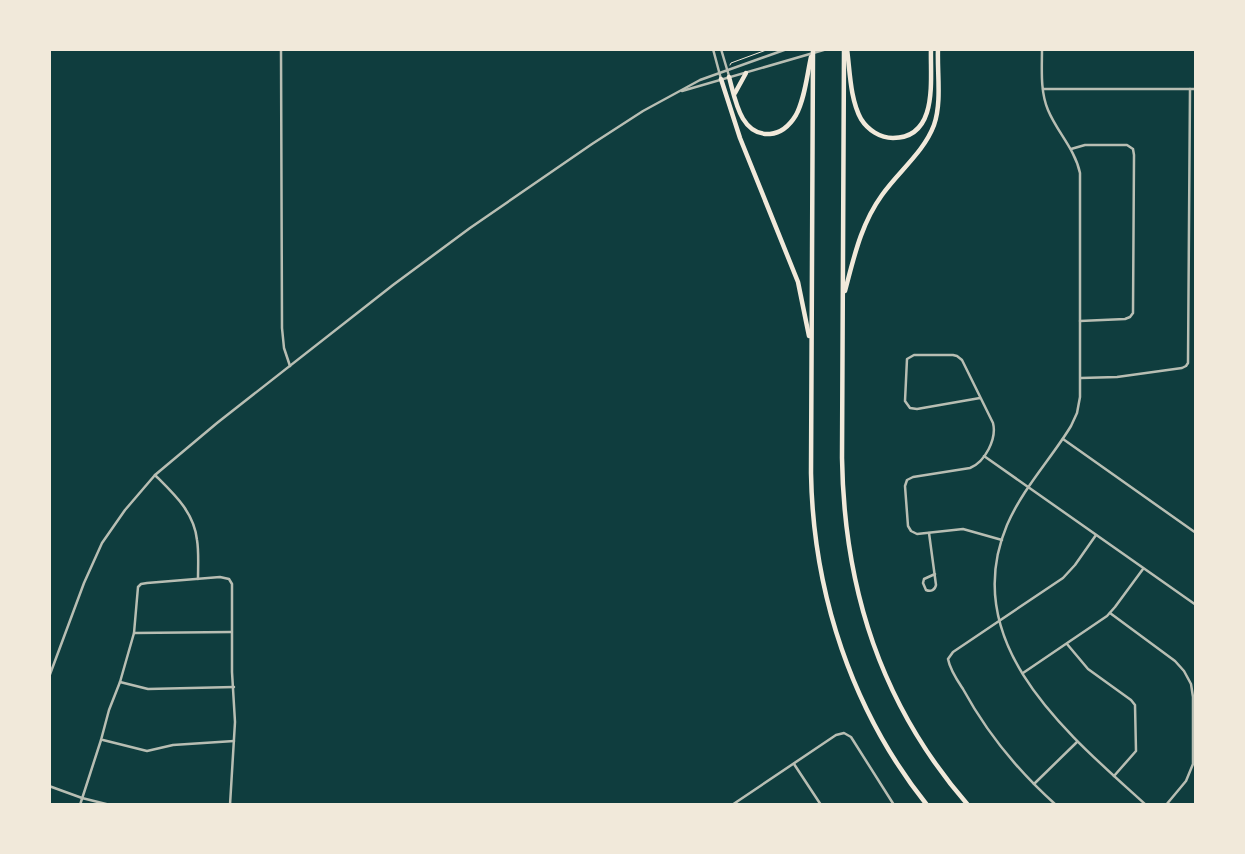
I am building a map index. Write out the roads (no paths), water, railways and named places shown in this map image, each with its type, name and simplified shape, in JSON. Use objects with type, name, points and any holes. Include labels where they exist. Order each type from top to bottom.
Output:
[{"type":"highway","points":[[729,77],[743,120],[751,129],[767,134],[782,130],[798,109],[813,49]]},
{"type":"highway","points":[[813,49],[811,491],[815,538],[825,592],[842,650],[866,708],[896,761],[927,805]]},
{"type":"highway","points":[[845,49],[860,116],[870,130],[892,138],[914,131],[927,115],[930,102],[929,50]]},
{"type":"highway","points":[[845,49],[842,488],[846,535],[856,586],[872,641],[898,702],[927,752],[968,805]]},
{"type":"highway","points":[[843,299],[858,244],[872,209],[933,128],[937,107],[939,50]]},
{"type":"highway","points":[[734,94],[746,73]]},
{"type":"highway","points":[[721,79],[740,138],[798,282],[811,349]]},
{"type":"street","points":[[281,49],[282,328],[284,348],[290,366]]},
{"type":"street","points":[[713,49],[721,79]]},
{"type":"street","points":[[721,49],[729,77]]},
{"type":"street","points":[[49,677],[102,543],[125,510],[155,475],[393,285],[626,122],[700,80],[788,49]]},
{"type":"street","points":[[676,93],[827,49]]},
{"type":"street","points":[[1042,49],[1043,89],[1048,112],[1078,163],[1080,180],[1080,397],[1077,413],[1069,429],[1015,507],[998,554],[996,599],[1010,650],[1046,707],[1077,742],[1146,805]]},
{"type":"street","points":[[1043,89],[1196,89]]},
{"type":"street","points":[[1081,378],[1133,375],[1182,368],[1188,363],[1190,89]]},
{"type":"street","points":[[1071,149],[1081,145],[1126,145],[1133,149],[1134,155],[1133,313],[1125,319],[1080,321]]},
{"type":"street","points":[[980,398],[917,409],[909,408],[905,401],[907,359],[915,355],[957,356],[962,360],[993,423],[995,430],[984,456],[972,468],[907,480],[905,486],[908,527],[915,534],[963,529],[1002,540]]},
{"type":"street","points":[[1063,439],[1196,533]]},
{"type":"street","points":[[984,456],[1196,605]]},
{"type":"street","points":[[155,475],[180,501],[192,521],[197,541],[198,579]]},
{"type":"street","points":[[929,533],[935,574],[936,587],[926,590],[923,579],[935,574]]},
{"type":"street","points":[[1056,805],[1007,754],[982,720],[948,663],[948,658],[1065,576],[1096,535]]},
{"type":"street","points":[[1023,673],[1110,613],[1143,568]]},
{"type":"street","points":[[80,805],[134,633],[138,587],[147,583],[220,577],[229,579],[232,584],[231,632],[235,710],[230,805]]},
{"type":"street","points":[[1110,613],[1175,661],[1185,671],[1191,684],[1193,764],[1186,781],[1166,805]]},
{"type":"street","points":[[134,633],[231,632]]},
{"type":"street","points":[[1067,645],[1088,669],[1135,704],[1136,751],[1114,776]]},
{"type":"street","points":[[120,682],[148,689],[234,687]]},
{"type":"street","points":[[733,805],[836,735],[845,733],[851,737],[894,805]]},
{"type":"street","points":[[102,740],[147,751],[173,745],[234,741]]},
{"type":"street","points":[[1034,784],[1077,742]]},
{"type":"street","points":[[794,764],[821,805]]},
{"type":"street","points":[[49,786],[110,805]]}]
